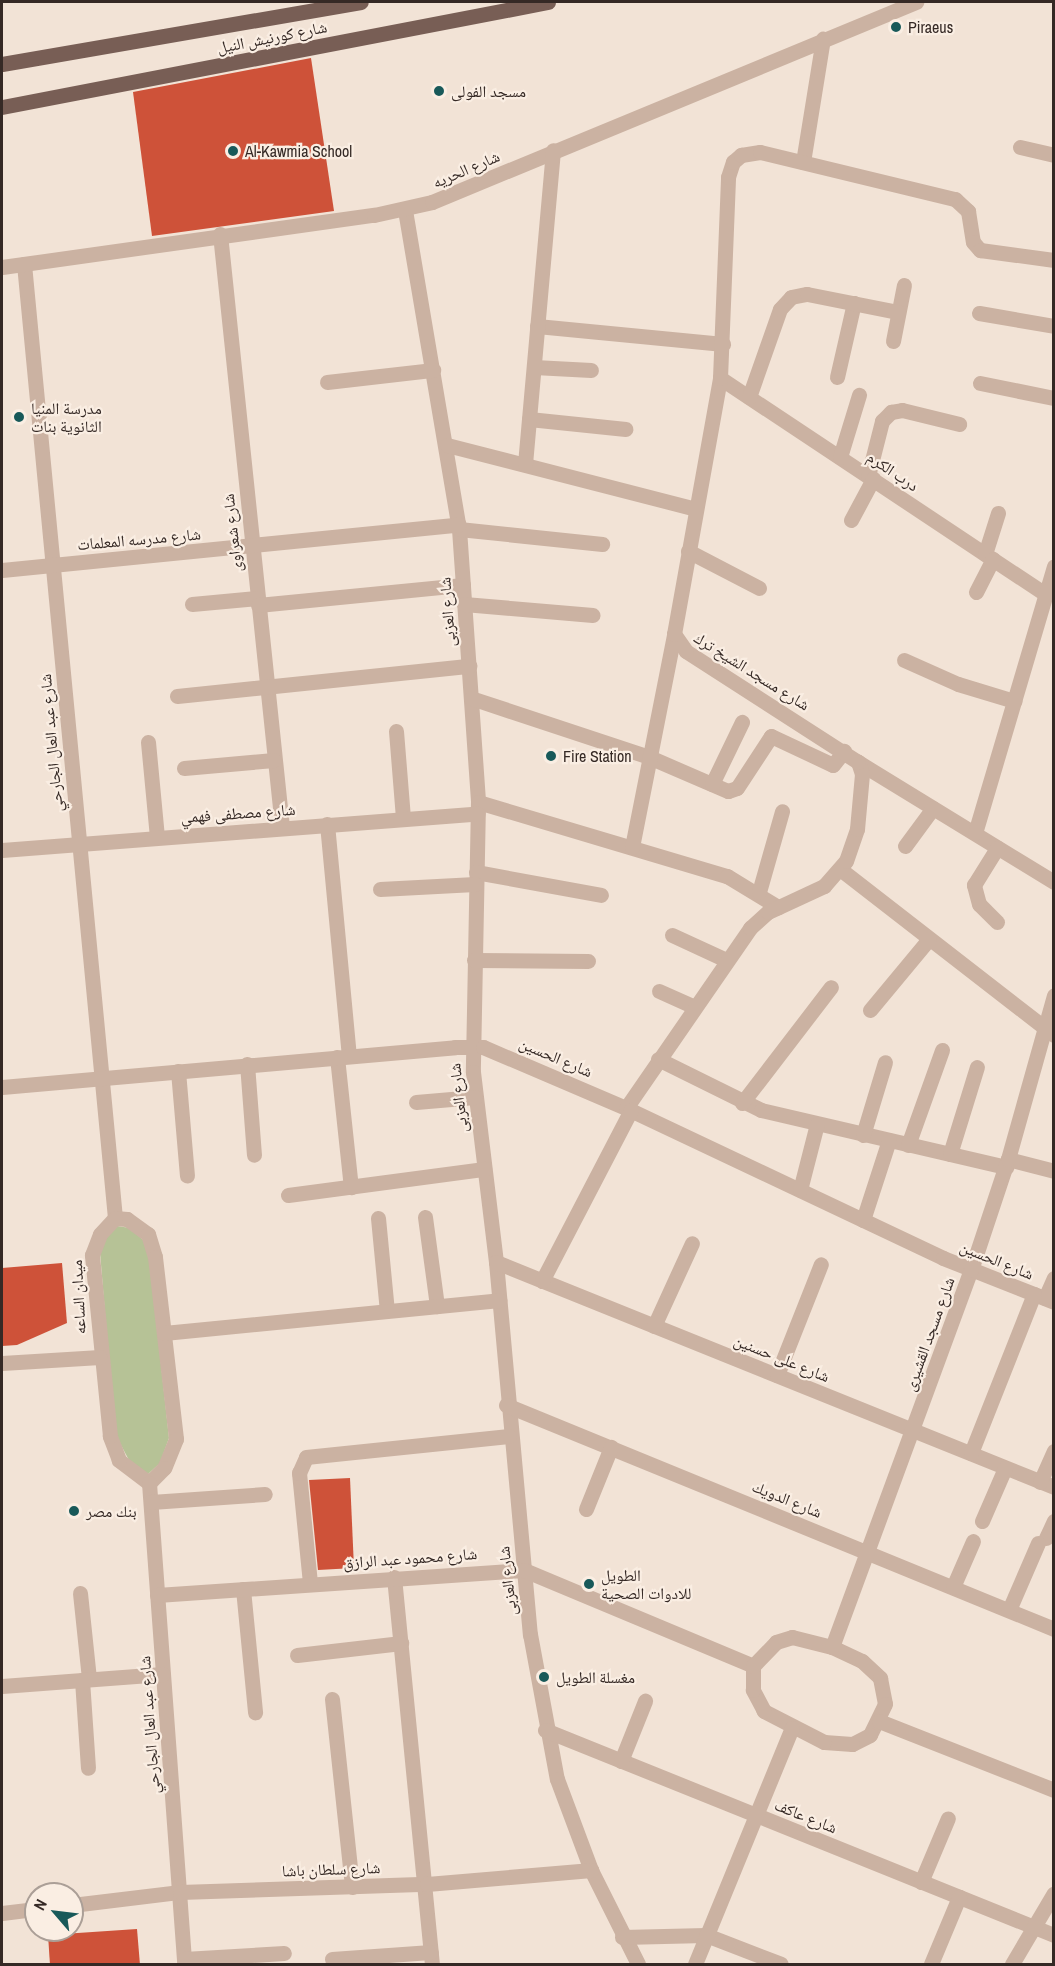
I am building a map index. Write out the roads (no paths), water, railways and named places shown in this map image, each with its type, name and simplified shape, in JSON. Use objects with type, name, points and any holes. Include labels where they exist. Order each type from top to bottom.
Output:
[{"type":"main road","name":"شارع كورنيش النيل","points":[[2,64],[361,2]]},
{"type":"main road","name":"شارع كورنيش النيل","points":[[2,107],[548,2]]},
{"type":"street","name":"شارع الحريه","points":[[2,267],[220,234],[405,210],[460,192],[553,150],[916,2]]},
{"type":"street","points":[[823,39],[803,162],[955,199],[968,211],[973,242],[980,250],[1053,260]]},
{"type":"street","points":[[1020,147],[1053,155]]},
{"type":"street","points":[[525,464],[553,150]]},
{"type":"street","name":"شارع مسجد الشيخ ترك","points":[[803,162],[760,152],[741,155],[733,162],[728,177],[720,378],[674,634],[686,651],[858,762],[1053,882]]},
{"type":"street","name":"شارع العزبى","points":[[405,210],[447,445],[459,527],[478,808],[471,1046],[475,1097],[496,1262],[509,1436],[545,1730],[557,1779],[591,1870],[622,1937],[638,1965]]},
{"type":"street","name":"شارع شعراوى","points":[[220,234],[282,827]]},
{"type":"street","name":"شارع عبد العال الجارحي","points":[[24,264],[115,1218]]},
{"type":"street","points":[[893,341],[904,285]]},
{"type":"street","points":[[749,397],[784,302],[807,294],[898,312]]},
{"type":"street","points":[[837,377],[854,303]]},
{"type":"street","points":[[979,313],[1053,326]]},
{"type":"street","points":[[537,326],[723,344]]},
{"type":"street","points":[[534,367],[591,370]]},
{"type":"street","points":[[327,382],[433,370]]},
{"type":"street","name":"درب الكرم","points":[[720,378],[1045,594]]},
{"type":"street","points":[[980,382],[1053,398]]},
{"type":"street","points":[[840,457],[859,395]]},
{"type":"street","points":[[851,520],[870,478],[882,421],[891,412],[902,410],[959,424]]},
{"type":"street","points":[[529,419],[625,429]]},
{"type":"street","points":[[447,445],[696,509]]},
{"type":"street","points":[[976,592],[989,556],[998,513]]},
{"type":"street","name":"شارع مدرسه المعلمات","points":[[2,570],[459,527],[602,544]]},
{"type":"street","points":[[688,551],[759,588]]},
{"type":"street","points":[[975,833],[1053,566]]},
{"type":"street","points":[[192,604],[258,602],[463,585]]},
{"type":"street","points":[[464,604],[593,615]]},
{"type":"street","points":[[632,847],[674,634]]},
{"type":"street","points":[[904,660],[958,684],[1014,701]]},
{"type":"street","points":[[177,696],[469,666]]},
{"type":"street","points":[[471,698],[649,757],[712,784],[734,790],[771,736],[830,764],[837,762],[844,751]]},
{"type":"street","points":[[712,784],[742,722]]},
{"type":"street","points":[[396,731],[403,818]]},
{"type":"street","points":[[148,742],[157,837]]},
{"type":"street","points":[[184,768],[274,760]]},
{"type":"street","points":[[542,1281],[629,1109],[658,1059],[726,960],[750,928],[778,907],[810,895],[840,869],[857,829],[862,774],[858,762]]},
{"type":"street","points":[[478,808],[632,847],[727,876],[759,892],[778,907]]},
{"type":"street","name":"شارع مصطفى فهمي","points":[[2,850],[79,842],[403,818],[478,808]]},
{"type":"street","points":[[905,846],[933,808]]},
{"type":"street","points":[[759,892],[782,811]]},
{"type":"street","points":[[327,824],[351,1187]]},
{"type":"street","points":[[997,848],[974,885],[979,904],[997,922]]},
{"type":"street","points":[[840,869],[1049,1032]]},
{"type":"street","points":[[380,889],[476,878],[601,896]]},
{"type":"street","points":[[672,935],[726,960]]},
{"type":"street","points":[[870,1010],[929,939]]},
{"type":"street","points":[[474,960],[588,961]]},
{"type":"street","points":[[742,1103],[831,987]]},
{"type":"street","points":[[659,991],[693,1006]]},
{"type":"street","name":"شارع مسجد القشيرى","points":[[832,1647],[971,1270],[1049,1032],[1053,995]]},
{"type":"street","name":"شارع الحسين","points":[[2,1088],[101,1077],[471,1046],[494,1050],[629,1109],[971,1270],[1044,1298]]},
{"type":"street","points":[[908,1144],[942,1050]]},
{"type":"street","points":[[658,1059],[742,1103],[863,1135],[950,1154],[1053,1171]]},
{"type":"street","points":[[863,1135],[885,1062]]},
{"type":"street","points":[[247,1064],[254,1155]]},
{"type":"street","points":[[950,1154],[977,1067]]},
{"type":"street","points":[[178,1071],[188,1176]]},
{"type":"street","points":[[416,1102],[475,1097]]},
{"type":"street","points":[[800,1190],[817,1124]]},
{"type":"street","points":[[863,1220],[889,1140]]},
{"type":"street","points":[[288,1195],[484,1169]]},
{"type":"street","points":[[425,1217],[437,1306]]},
{"type":"street","points":[[115,1218],[138,1225],[154,1245],[176,1439],[164,1468],[149,1483]]},
{"type":"street","name":"ميدان الساعه","points":[[115,1218],[100,1234],[92,1255],[100,1357],[113,1448],[127,1469],[149,1483]]},
{"type":"street","points":[[378,1218],[387,1311]]},
{"type":"street","points":[[654,1326],[692,1243]]},
{"type":"street","name":"شارع على حسنين","points":[[496,1262],[1047,1485]]},
{"type":"street","points":[[777,1375],[821,1264]]},
{"type":"street","points":[[971,1454],[1053,1278]]},
{"type":"street","points":[[164,1333],[498,1300]]},
{"type":"street","points":[[2,1363],[100,1357]]},
{"type":"street","name":"شارع الدويك","points":[[507,1404],[1053,1629]]},
{"type":"street","points":[[310,1583],[299,1473],[306,1457],[509,1436]]},
{"type":"street","points":[[586,1509],[611,1447]]},
{"type":"street","points":[[1047,1485],[1053,1451]]},
{"type":"street","points":[[982,1521],[1005,1468]]},
{"type":"street","name":"شارع عبد العال الجارحي","points":[[149,1483],[184,1962]]},
{"type":"street","points":[[151,1502],[265,1494]]},
{"type":"street","points":[[1009,1610],[1053,1521]]},
{"type":"street","points":[[953,1587],[973,1541]]},
{"type":"street","name":"شارع محمود عبد الرازق","points":[[157,1595],[394,1577],[524,1570],[753,1666]]},
{"type":"street","points":[[332,1959],[432,1958],[427,1884],[394,1577]]},
{"type":"street","points":[[243,1589],[255,1712]]},
{"type":"street","points":[[80,1593],[86,1679],[88,1768]]},
{"type":"street","points":[[792,1637],[832,1647],[862,1661],[880,1678],[885,1704],[879,1721],[870,1735],[843,1745],[824,1742],[774,1719],[757,1701],[752,1678],[753,1666],[776,1642],[792,1637]]},
{"type":"street","points":[[297,1655],[401,1642]]},
{"type":"street","points":[[2,1686],[163,1674]]},
{"type":"street","points":[[332,1699],[352,1887]]},
{"type":"street","points":[[621,1761],[645,1701]]},
{"type":"street","points":[[879,1721],[1053,1790]]},
{"type":"street","points":[[695,1965],[792,1728]]},
{"type":"street","name":"شارع عاكف","points":[[545,1730],[1053,1935]]},
{"type":"street","points":[[921,1882],[948,1818]]},
{"type":"street","name":"شارع سلطان باشا","points":[[84,1904],[180,1892],[427,1884],[591,1870]]},
{"type":"street","points":[[1012,1965],[1053,1893]]},
{"type":"street","points":[[931,1965],[959,1897]]},
{"type":"street","points":[[2,1913],[24,1910]]},
{"type":"street","points":[[622,1937],[706,1935],[781,1965]]},
{"type":"street","points":[[184,1962],[284,1953]]},
{"type":"place","name":"Piraeus","points":[[896,27]]},
{"type":"place","name":"مسجد الفولى","points":[[439,91]]},
{"type":"place","name":"Al-Kawmia School","points":[[233,151]]},
{"type":"place","name":"مدرسة المنيا الثانوية بنات","points":[[19,417]]},
{"type":"place","name":"Fire Station","points":[[551,756]]},
{"type":"place","name":"بنك مصر","points":[[74,1511]]},
{"type":"place","name":"الطويل للادوات الصحية","points":[[589,1584]]},
{"type":"place","name":"مغسلة الطويل","points":[[544,1677]]}]
